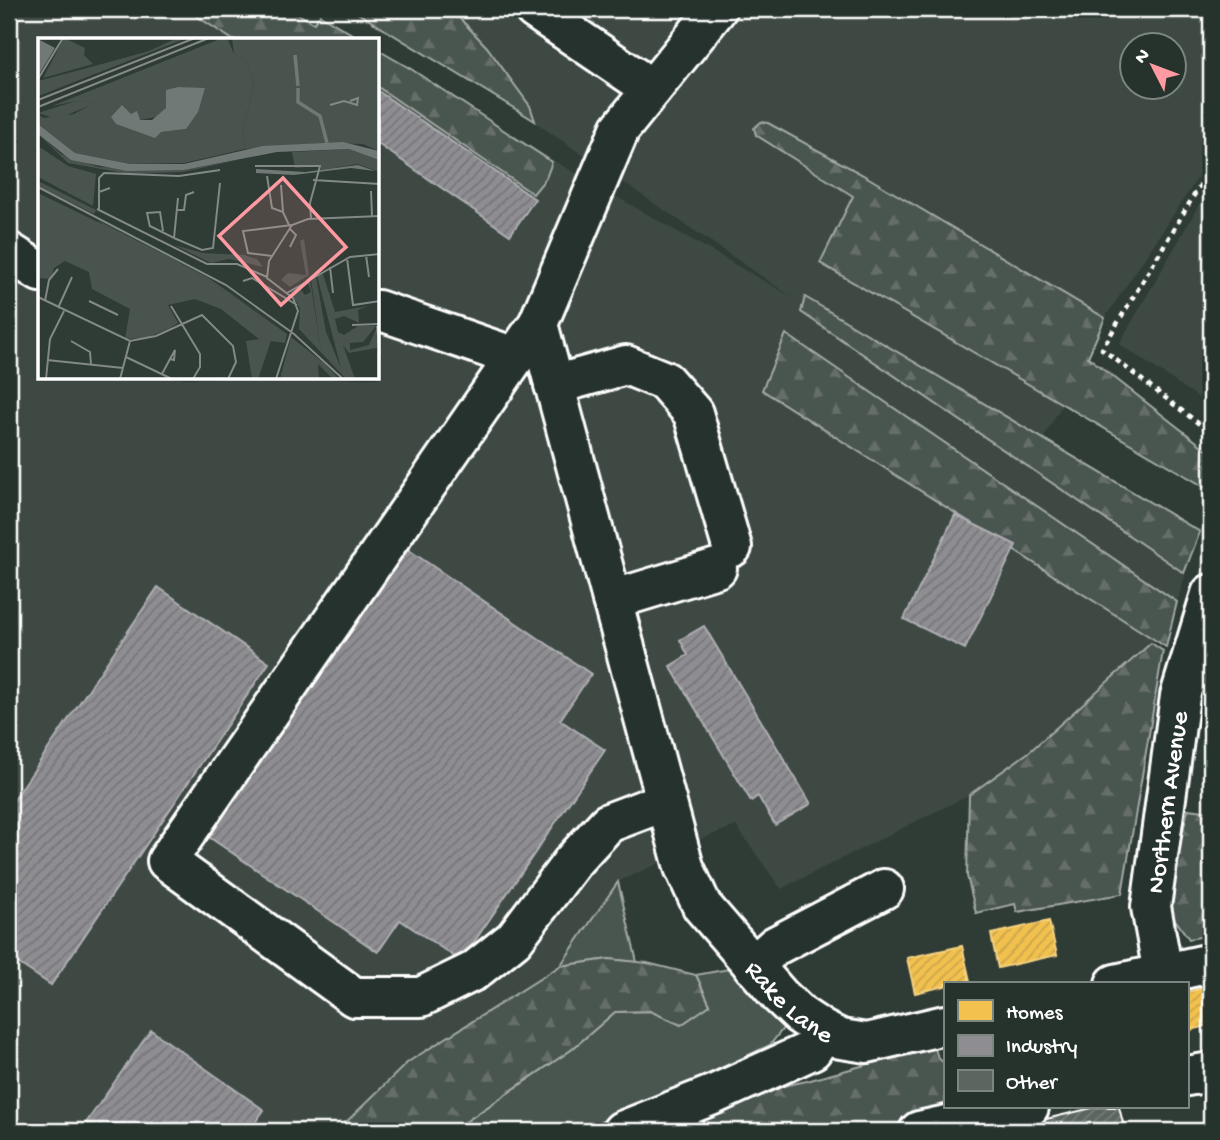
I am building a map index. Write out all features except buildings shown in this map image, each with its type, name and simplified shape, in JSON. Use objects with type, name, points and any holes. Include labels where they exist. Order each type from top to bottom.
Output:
[{"type":"street","points":[[534,9],[652,89]]},
{"type":"street","points":[[666,801],[608,822],[573,861],[514,939],[474,971],[421,997],[354,998],[167,861],[538,324],[620,129],[717,9]]},
{"type":"street","points":[[9,252],[38,271]]},
{"type":"street","points":[[380,311],[515,357]]},
{"type":"street","name":"Rake Lane","points":[[538,324],[684,867],[702,906],[780,996],[800,1015],[824,1031],[841,1039],[867,1043],[944,1025]]},
{"type":"street","points":[[554,385],[626,365],[665,381],[693,413],[724,558],[612,600]]},
{"type":"street","name":"Northern Avenue","points":[[1163,973],[1151,906],[1180,696],[1211,594]]},
{"type":"street","points":[[753,966],[775,946],[884,889]]},
{"type":"street","points":[[1124,982],[1211,963]]},
{"type":"street","points":[[622,1131],[715,1094],[812,1050],[824,1031]]},
{"type":"street","points":[[1188,1076],[1211,1072]]},
{"type":"street","points":[[919,1131],[1025,1108]]},
{"type":"path","points":[[1211,167],[1102,349],[1211,433]]},
{"type":"shaded area","points":[[9,9],[289,9],[340,38],[38,38],[38,380],[380,380],[380,61],[792,297],[368,9],[1211,9],[1211,158],[1105,318],[1088,357],[1035,454],[1191,556],[1177,602],[1151,643],[1029,752],[969,795],[781,889],[736,826],[701,839],[660,863],[618,882],[560,966],[408,1062],[337,1131],[9,1131]]},
{"type":"shaded area","points":[[1211,184],[1211,406],[1119,344]]},
{"type":"green space","points":[[186,9],[289,9],[314,23],[320,15],[359,38],[305,38],[230,38]]},
{"type":"green space","points":[[351,9],[451,9],[487,47],[530,106],[535,121]]},
{"type":"green space","points":[[380,51],[552,162],[546,178],[533,194],[380,88]]},
{"type":"green space","points":[[761,122],[768,123],[867,177],[1105,318],[1088,357],[1211,453],[1210,490],[820,263],[853,196],[756,135],[754,128]]},
{"type":"green space","points":[[805,297],[1200,532],[1184,573],[801,312]]},
{"type":"green space","points":[[786,334],[1177,602],[1166,647],[762,390]]},
{"type":"green space","points":[[1151,643],[1163,651],[1122,894],[1017,912],[1015,904],[976,913],[967,876],[969,795],[1029,752]]},
{"type":"green space","points":[[1188,809],[1211,812],[1211,935],[1189,939],[1166,907]]},
{"type":"green space","points":[[618,882],[637,962],[609,959],[560,966]]},
{"type":"green space","points":[[609,959],[647,963],[696,975],[710,1005],[681,1025],[650,1011],[615,1012],[571,1050],[452,1131],[337,1131],[408,1062],[560,966]]},
{"type":"green space","points":[[729,969],[784,1027],[770,1045],[625,1113],[575,1131],[452,1131],[571,1050],[615,1012],[650,1011],[681,1024],[710,1005],[696,975]]},
{"type":"green space","points":[[934,1046],[938,1058],[944,1062],[944,1108],[977,1110],[877,1131],[663,1131],[749,1093],[807,1081]]}]
